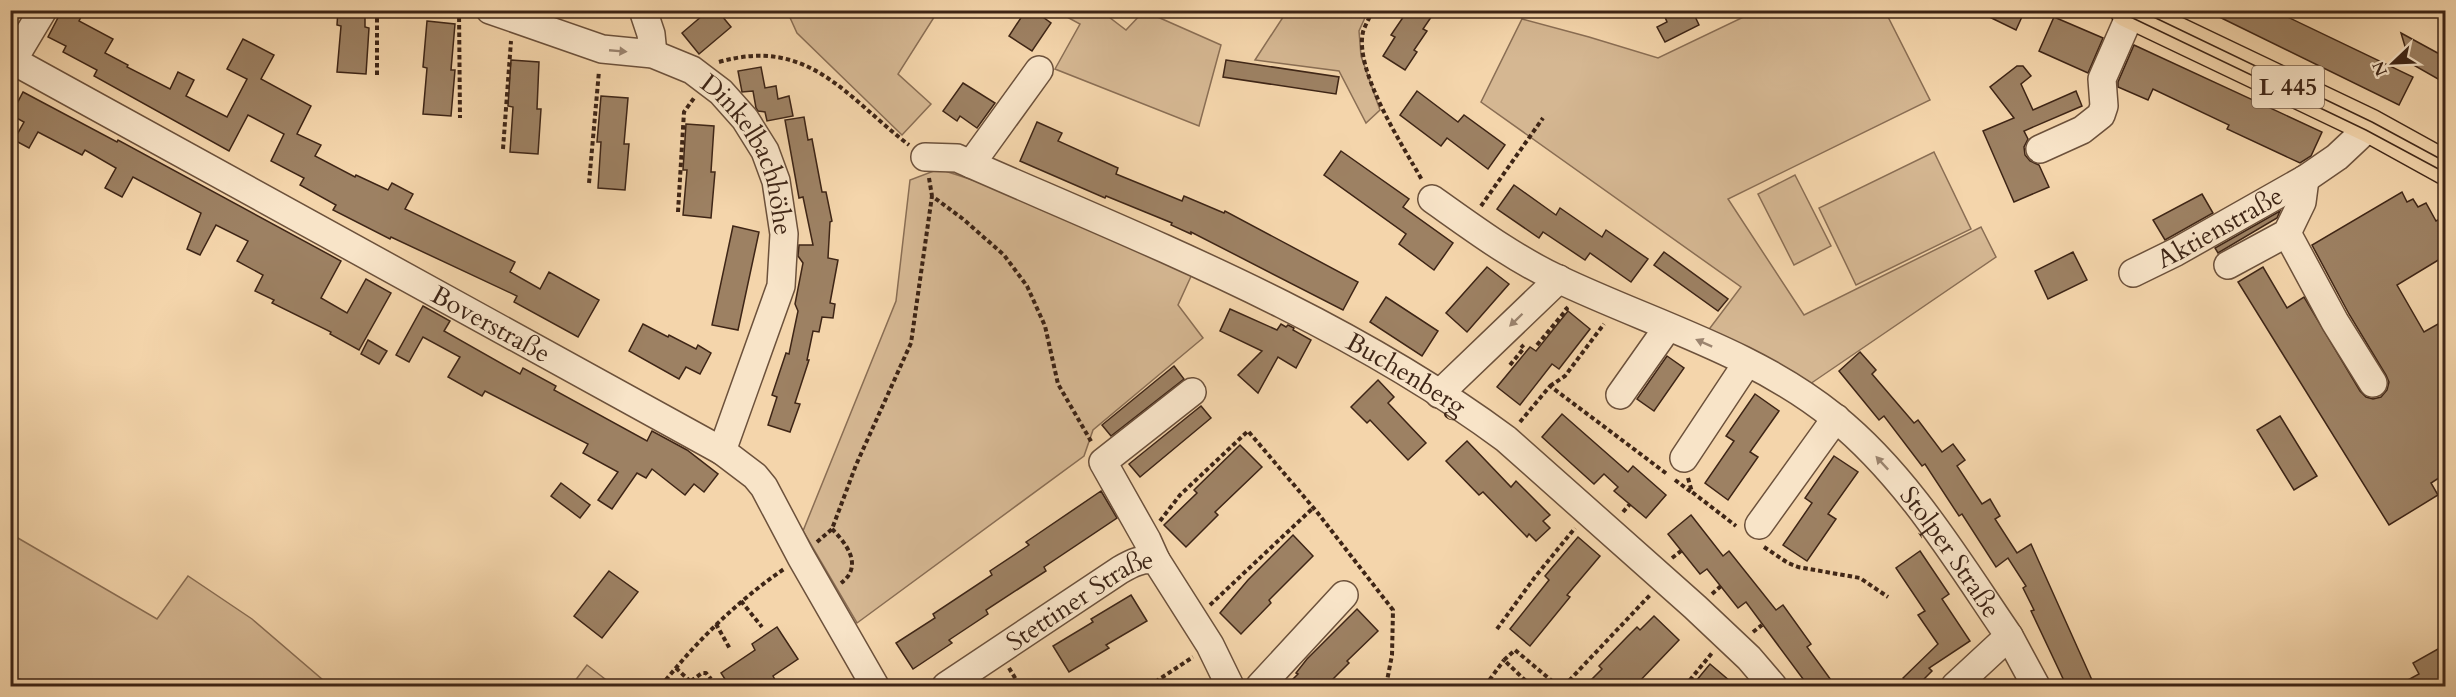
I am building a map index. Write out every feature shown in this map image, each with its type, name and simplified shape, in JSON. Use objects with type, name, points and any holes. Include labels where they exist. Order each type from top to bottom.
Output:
[{"type":"main road","name":"L 445","points":[[2129,11],[2370,126],[2445,168]]},
{"type":"street","points":[[12,59],[43,10]]},
{"type":"street","points":[[643,10],[651,34],[653,54]]},
{"type":"street","points":[[2040,149],[2082,130],[2101,115],[2104,106],[2102,79],[2129,11]]},
{"type":"street","name":"Dinkelbachhöhe","points":[[502,15],[602,49],[653,54],[700,75],[745,119],[765,151],[776,181],[784,234],[783,269],[777,304],[722,451]]},
{"type":"street","name":"Boverstraße","points":[[12,59],[722,451],[755,476],[764,487],[875,687]]},
{"type":"street","points":[[971,164],[1039,70]]},
{"type":"street","name":"Aktienstraße","points":[[2133,273],[2176,252],[2305,179],[2337,157],[2370,126]]},
{"type":"street","name":"Buchenberg","points":[[925,157],[957,158],[1193,262],[1347,336],[1473,414],[1506,439],[1665,579],[1749,658],[1773,687]]},
{"type":"street","name":"Aktienstraße","points":[[2228,265],[2287,233],[2302,202],[2305,179]]},
{"type":"street","name":"Stolper Straße","points":[[1432,199],[1526,262],[1562,281],[1747,363],[1800,393],[1836,418],[1909,494],[2010,636],[1955,687]]},
{"type":"street","points":[[2287,233],[2373,383]]},
{"type":"street","points":[[1439,394],[1562,281]]},
{"type":"street","points":[[1620,394],[1668,327]]},
{"type":"street","points":[[1684,458],[1747,363]]},
{"type":"street","points":[[1152,550],[1103,462],[1192,392]]},
{"type":"street","points":[[1759,525],[1836,418]]},
{"type":"street","name":"Stettiner Straße","points":[[946,687],[1120,570],[1142,560],[1152,550],[1210,645],[1230,687]]},
{"type":"street","points":[[1260,687],[1344,595]]},
{"type":"street","points":[[2010,636],[2036,687]]},
{"type":"path","points":[[377,10],[377,75]]},
{"type":"path","points":[[459,10],[460,118]]},
{"type":"path","points":[[1372,10],[1364,31],[1364,57],[1375,91],[1432,199]]},
{"type":"path","points":[[502,15],[508,55],[503,149]]},
{"type":"path","points":[[589,183],[596,92],[602,49]]},
{"type":"path","points":[[661,687],[716,624],[741,601],[801,557],[832,529],[856,465],[911,343],[932,196],[925,157],[888,129],[844,90],[801,63],[786,58],[761,55],[725,60],[700,75],[684,112],[678,212]]},
{"type":"path","points":[[1468,224],[1543,118]]},
{"type":"path","points":[[932,196],[963,219],[1004,255],[1027,286],[1045,326],[1058,384],[1103,462]]},
{"type":"path","points":[[1506,439],[1550,386],[1565,376],[1617,306]]},
{"type":"path","points":[[1537,345],[1549,330]]},
{"type":"path","points":[[1550,386],[1692,492]]},
{"type":"path","points":[[1152,550],[1180,495],[1248,431],[1394,610],[1392,655],[1386,687]]},
{"type":"path","points":[[1194,620],[1313,508]]},
{"type":"path","points":[[1497,629],[1588,511]]},
{"type":"path","points":[[823,595],[846,578],[852,562],[848,546],[832,529]]},
{"type":"path","points":[[1564,687],[1665,579]]},
{"type":"path","points":[[741,601],[762,627]]},
{"type":"path","points":[[716,624],[730,649]]},
{"type":"path","points":[[1685,687],[1725,636]]},
{"type":"path","points":[[1149,687],[1210,645]]},
{"type":"path","points":[[1485,687],[1504,660],[1515,650],[1558,687]]},
{"type":"path","points":[[1504,660],[1531,687]]},
{"type":"path","points":[[676,668],[695,687]]},
{"type":"path","points":[[691,681],[706,673],[711,679]]},
{"type":"shaded area","points":[[787,11],[938,11],[898,74],[931,104],[902,135],[797,33]]},
{"type":"shaded area","points":[[1056,11],[1101,11],[1126,30],[1144,11],[1221,45],[1199,126],[1055,69],[1080,24]]},
{"type":"shaded area","points":[[1287,11],[1368,11],[1359,31],[1361,56],[1380,110],[1366,123],[1339,71],[1255,60]]},
{"type":"shaded area","points":[[1756,11],[1885,11],[1930,100],[1728,199],[1804,315],[1981,227],[1996,257],[1810,384],[1707,332],[1741,287],[1481,102],[1522,19],[1658,58]]},
{"type":"shaded area","points":[[1934,152],[1971,229],[1856,285],[1819,208]]},
{"type":"shaded area","points":[[939,169],[1024,197],[1193,272],[1178,305],[1203,338],[1093,430],[1084,456],[857,623],[803,531],[896,301],[910,180]]},
{"type":"shaded area","points":[[1795,175],[1831,246],[1794,265],[1758,194]]},
{"type":"shaded area","points":[[11,534],[157,619],[188,576],[252,619],[330,686],[11,686]]},
{"type":"shaded area","points":[[587,665],[614,686],[571,686]]},
{"type":"building","points":[[62,10],[74,10],[82,15],[79,21],[113,39],[105,53],[128,65],[127,67],[170,89],[178,72],[194,80],[186,96],[227,117],[247,79],[227,69],[243,39],[274,55],[261,79],[311,106],[297,134],[321,145],[315,156],[355,177],[356,175],[388,190],[392,183],[413,194],[405,209],[515,262],[510,272],[540,289],[549,272],[599,300],[578,337],[514,302],[517,296],[391,237],[390,239],[333,210],[336,205],[300,185],[304,178],[271,161],[284,134],[248,115],[229,151],[94,76],[97,70],[63,52],[66,46],[48,37]]},
{"type":"building","points":[[338,10],[365,10],[365,27],[369,28],[366,74],[337,72],[341,26],[337,25]]},
{"type":"building","points":[[709,10],[717,10],[731,27],[699,54],[682,33]]},
{"type":"building","points":[[1026,10],[1033,10],[1051,23],[1032,51],[1009,36]]},
{"type":"building","points":[[1408,10],[1436,10],[1423,29],[1427,31],[1414,50],[1417,52],[1405,70],[1383,56],[1395,37],[1391,35]]},
{"type":"building","points":[[1662,10],[1692,10],[1699,25],[1665,42],[1657,27],[1667,22]]},
{"type":"building","points":[[1975,10],[2025,10],[2016,30]]},
{"type":"building","points":[[2205,10],[2273,10],[2413,77],[2399,105]]},
{"type":"building","points":[[2054,17],[2103,38],[2088,73],[2039,51]]},
{"type":"building","points":[[427,21],[455,24],[451,70],[455,70],[451,116],[423,114],[427,68],[423,67]]},
{"type":"building","points":[[2401,33],[2445,57],[2445,83],[2410,63]]},
{"type":"building","points":[[2134,45],[2322,132],[2311,156],[2300,163],[2227,129],[2229,125],[2153,89],[2148,100],[2118,87]]},
{"type":"building","points":[[511,60],[539,62],[537,109],[541,109],[538,154],[510,152],[513,107],[508,106]]},
{"type":"building","points":[[1226,60],[1339,77],[1336,94],[1223,77]]},
{"type":"building","points":[[2017,66],[2023,66],[2031,76],[2021,84],[2033,110],[2076,91],[2082,106],[2024,131],[2028,139],[2024,147],[2025,155],[2030,161],[2039,165],[2049,187],[2014,202],[1983,131],[2014,118],[1990,87]]},
{"type":"building","points":[[761,67],[765,88],[776,86],[778,99],[789,96],[793,116],[767,121],[765,112],[758,111],[756,108],[753,91],[742,92],[738,71]]},
{"type":"building","points":[[963,83],[995,103],[977,128],[960,116],[957,121],[943,111]]},
{"type":"building","points":[[1417,91],[1458,122],[1464,115],[1505,145],[1488,169],[1447,138],[1441,146],[1400,115]]},
{"type":"building","points":[[23,92],[117,142],[118,140],[341,261],[321,298],[347,313],[366,279],[391,293],[359,350],[330,334],[331,332],[272,303],[274,300],[255,291],[263,275],[237,261],[248,241],[216,225],[200,255],[187,249],[201,213],[133,177],[122,197],[105,188],[116,168],[85,150],[82,155],[38,132],[29,148],[14,140],[24,122],[11,115]]},
{"type":"building","points":[[601,96],[628,98],[624,144],[629,144],[625,190],[598,188],[601,142],[597,142]]},
{"type":"building","points":[[804,117],[808,140],[812,139],[822,192],[826,192],[832,221],[830,222],[828,258],[838,260],[830,303],[835,304],[833,318],[822,317],[819,332],[813,331],[807,360],[809,360],[795,403],[800,404],[790,432],[768,425],[777,397],[772,395],[786,353],[789,354],[798,311],[795,304],[803,263],[798,256],[799,245],[813,245],[803,197],[799,198],[785,120]]},
{"type":"building","points":[[1037,122],[1062,133],[1058,141],[1118,168],[1116,174],[1182,201],[1184,196],[1224,213],[1225,211],[1358,282],[1343,310],[1191,232],[1191,234],[1171,225],[1172,223],[1106,196],[1105,198],[1020,161]]},
{"type":"building","points":[[686,124],[714,126],[711,172],[715,172],[711,218],[683,215],[687,170],[683,170]]},
{"type":"building","points":[[1341,151],[1409,199],[1403,207],[1453,243],[1434,270],[1399,244],[1406,234],[1324,175]]},
{"type":"building","points":[[1514,185],[1556,215],[1560,208],[1602,237],[1606,230],[1648,259],[1631,282],[1590,253],[1585,260],[1543,232],[1539,238],[1497,209]]},
{"type":"building","points":[[2402,192],[2407,202],[2413,199],[2418,207],[2426,203],[2436,221],[2445,216],[2445,256],[2397,285],[2424,332],[2445,320],[2445,474],[2431,483],[2438,495],[2389,525],[2238,282],[2263,267],[2287,308],[2304,297],[2360,391],[2366,397],[2373,399],[2381,397],[2387,390],[2389,382],[2386,375],[2349,314],[2312,245]]},
{"type":"building","points":[[2202,194],[2213,213],[2165,240],[2153,220]]},
{"type":"building","points":[[2280,211],[2277,218],[2218,253],[2215,248]]},
{"type":"building","points":[[733,226],[759,232],[738,330],[712,325]]},
{"type":"building","points":[[1664,252],[1728,299],[1718,311],[1654,265]]},
{"type":"building","points":[[2073,252],[2087,280],[2048,299],[2035,271]]},
{"type":"building","points":[[1487,267],[1509,284],[1467,332],[1446,313]]},
{"type":"building","points":[[1386,297],[1438,331],[1422,356],[1370,322]]},
{"type":"building","points":[[423,306],[450,321],[444,331],[520,374],[523,368],[556,386],[554,390],[647,441],[652,431],[687,450],[718,474],[704,492],[694,484],[685,495],[652,469],[646,478],[637,473],[612,509],[598,500],[618,472],[583,453],[588,444],[485,391],[482,396],[448,377],[460,357],[423,337],[409,362],[396,355]]},
{"type":"building","points":[[1230,309],[1277,330],[1281,324],[1286,327],[1288,325],[1311,340],[1296,368],[1278,357],[1258,393],[1238,375],[1262,351],[1220,331]]},
{"type":"building","points":[[1568,311],[1590,329],[1559,369],[1552,364],[1520,405],[1497,387],[1530,347],[1536,351]]},
{"type":"building","points":[[643,324],[696,349],[698,345],[711,353],[700,374],[686,367],[679,379],[629,351]]},
{"type":"building","points":[[368,340],[387,351],[379,364],[361,354]]},
{"type":"building","points":[[1860,352],[1876,370],[1872,374],[1914,423],[1918,420],[1942,452],[1953,444],[1965,460],[1957,466],[1982,504],[1990,499],[2000,516],[1995,519],[2017,553],[2031,544],[2092,680],[2087,682],[2090,687],[2067,687],[2031,611],[2034,610],[2023,588],[2026,586],[2008,558],[1996,567],[1962,514],[1959,516],[1925,464],[1922,466],[1884,416],[1879,420],[1839,371]]},
{"type":"building","points":[[1667,356],[1684,368],[1654,411],[1637,399]]},
{"type":"building","points":[[1174,366],[1184,379],[1111,436],[1102,425]]},
{"type":"building","points":[[1378,380],[1394,397],[1388,403],[1426,443],[1408,460],[1370,420],[1367,423],[1351,407]]},
{"type":"building","points":[[1755,394],[1779,411],[1750,452],[1758,457],[1728,500],[1705,483],[1734,441],[1726,436]]},
{"type":"building","points":[[1201,406],[1211,418],[1140,477],[1129,464]]},
{"type":"building","points":[[1562,414],[1628,472],[1633,466],[1666,495],[1646,518],[1614,491],[1618,487],[1604,474],[1594,484],[1542,437]]},
{"type":"building","points":[[2280,416],[2317,476],[2294,490],[2257,430]]},
{"type":"building","points":[[1467,441],[1511,487],[1516,481],[1550,515],[1543,521],[1550,528],[1536,541],[1529,534],[1527,537],[1483,492],[1479,495],[1446,461]]},
{"type":"building","points":[[1240,445],[1262,467],[1215,512],[1218,515],[1186,547],[1164,525],[1197,493],[1194,490]]},
{"type":"building","points":[[1834,456],[1858,472],[1828,514],[1836,519],[1807,561],[1783,545],[1812,503],[1805,498]]},
{"type":"building","points":[[561,483],[590,505],[580,518],[551,496]]},
{"type":"building","points":[[1101,491],[1117,518],[1044,567],[1046,571],[986,610],[988,614],[949,640],[952,643],[913,669],[896,643],[935,618],[933,614],[992,575],[990,571],[1029,545],[1026,542]]},
{"type":"building","points":[[1691,515],[1723,556],[1729,551],[1776,610],[1783,605],[1811,644],[1807,647],[1836,687],[1809,687],[1746,602],[1738,608],[1707,569],[1700,574],[1668,534]]},
{"type":"building","points":[[1293,535],[1313,556],[1269,600],[1271,603],[1241,634],[1220,613],[1248,580]]},
{"type":"building","points":[[1578,537],[1600,556],[1567,595],[1570,597],[1530,646],[1510,629],[1549,580],[1545,576]]},
{"type":"building","points":[[1920,551],[1949,594],[1942,599],[1970,641],[1929,668],[1932,671],[1916,687],[1910,687],[1903,678],[1938,644],[1918,615],[1925,611],[1896,568]]},
{"type":"building","points":[[609,571],[638,592],[602,638],[574,616]]},
{"type":"building","points":[[1131,595],[1147,621],[1106,645],[1109,648],[1069,672],[1053,646],[1093,622],[1091,619]]},
{"type":"building","points":[[1357,609],[1378,631],[1347,661],[1349,663],[1325,687],[1285,687],[1298,674],[1296,673],[1307,659]]},
{"type":"building","points":[[1654,616],[1679,640],[1634,687],[1584,687],[1602,669],[1599,666],[1627,637],[1637,627],[1640,630]]},
{"type":"building","points":[[777,627],[798,659],[773,676],[779,687],[730,687],[721,673],[755,650],[752,644]]},
{"type":"building","points":[[2445,645],[2445,687],[2395,687],[2419,674],[2413,663]]},
{"type":"building","points":[[1710,664],[1737,687],[1691,687]]},
{"type":"waterway","points":[[10,679],[35,686]]},
{"type":"tram line","points":[[2116,10],[2366,130],[2446,173]]},
{"type":"tram line","points":[[2139,10],[2372,122],[2446,162]]}]
